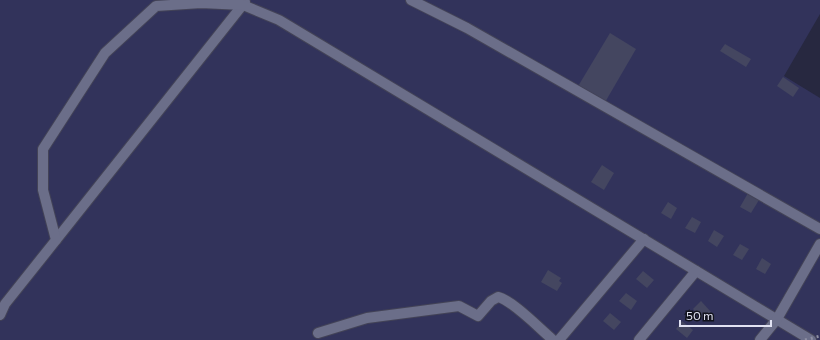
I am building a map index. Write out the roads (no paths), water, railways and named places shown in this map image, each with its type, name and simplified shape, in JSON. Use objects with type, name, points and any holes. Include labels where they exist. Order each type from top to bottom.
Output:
[{"type":"lane","points":[[410,0],[467,28],[820,229]]},
{"type":"lane","points":[[0,315],[5,304],[245,2]]},
{"type":"lane","points":[[56,240],[43,190],[43,149],[105,53],[156,6],[245,2],[279,20],[811,340]]},
{"type":"lane","points":[[560,340],[644,239]]},
{"type":"lane","points":[[760,340],[777,320],[820,244]]},
{"type":"lane","points":[[639,340],[696,270]]},
{"type":"lane","points":[[318,333],[367,318],[459,306],[478,316],[498,297],[511,304],[552,340]]},
{"type":"railway","points":[[805,340],[820,336]]}]
